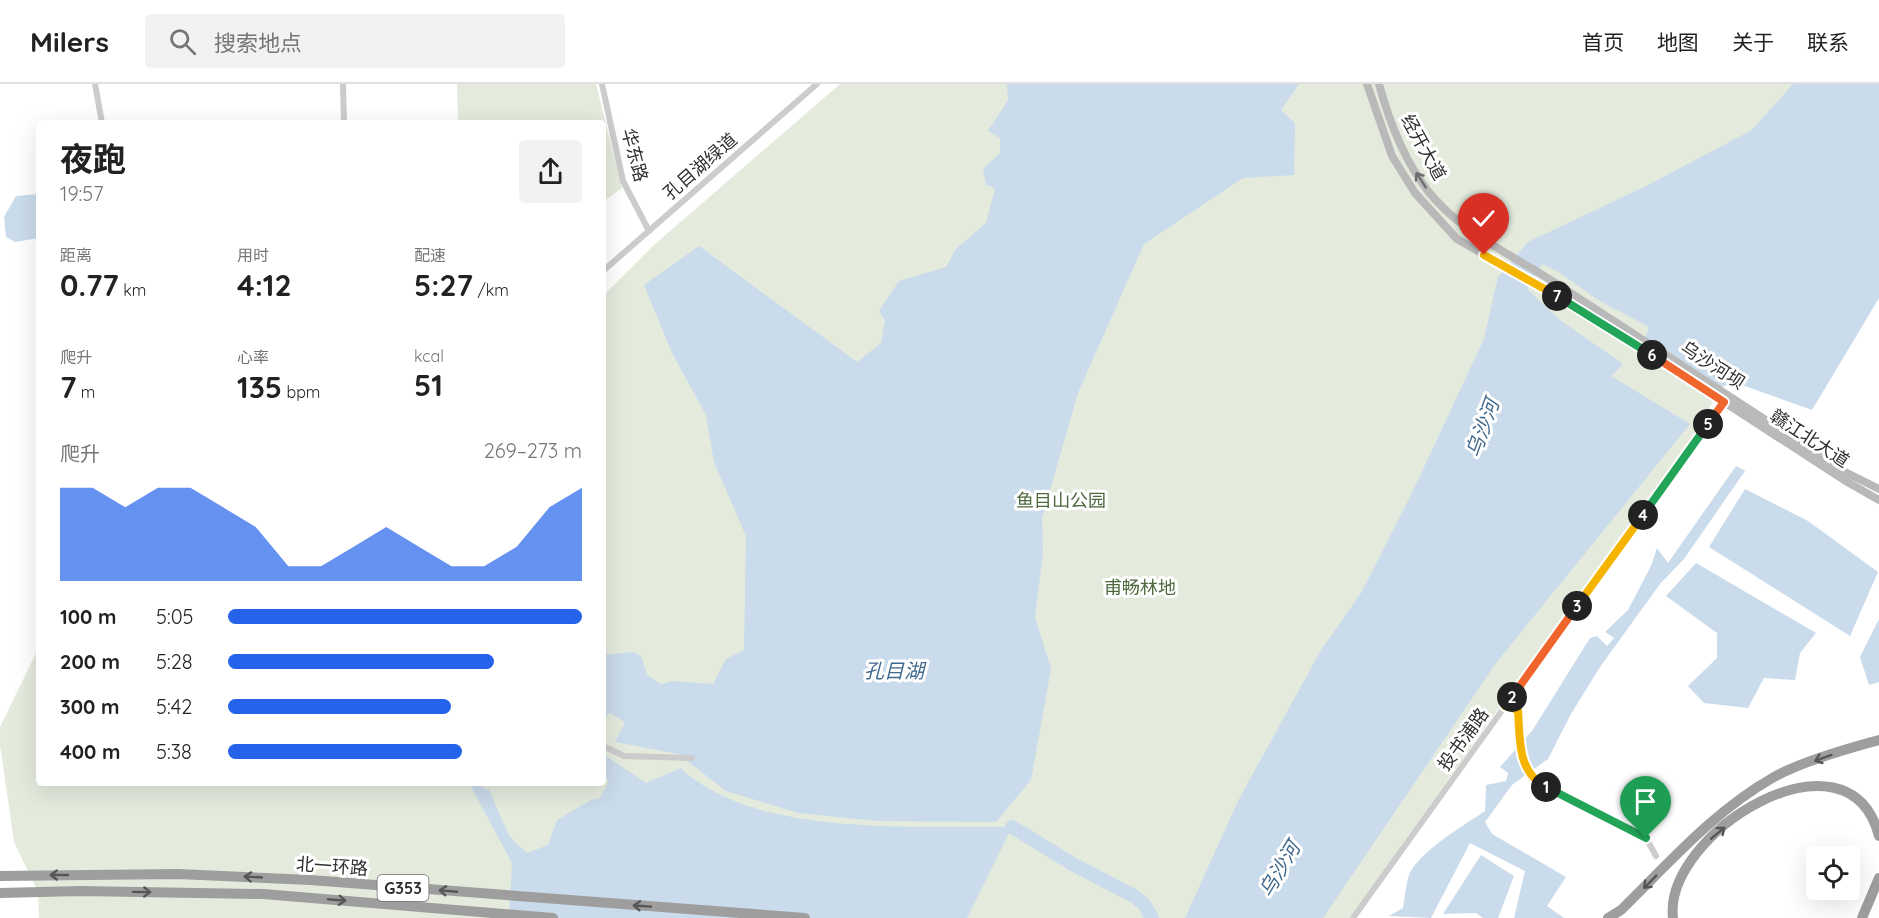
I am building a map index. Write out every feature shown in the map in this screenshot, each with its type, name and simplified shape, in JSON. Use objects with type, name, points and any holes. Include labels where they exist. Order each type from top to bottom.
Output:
[{"type":"highway","points":[[1608,918],[1621,910],[1726,808],[1776,776],[1879,740]]},
{"type":"highway","points":[[1673,918],[1674,894],[1688,862],[1704,845],[1746,812],[1765,798],[1785,789],[1806,785],[1841,791],[1865,807],[1879,836]]},
{"type":"highway","name":"北一环路","points":[[0,876],[178,874],[310,880],[806,918]]},
{"type":"highway","points":[[1863,918],[1879,878]]},
{"type":"highway","name":"北一环路","points":[[0,893],[80,891],[263,894],[553,918]]},
{"type":"highway","points":[[1863,918],[1879,898]]},
{"type":"main road","name":"经开大道","points":[[1367,84],[1392,156],[1415,193],[1457,239],[1468,247]]},
{"type":"main road","name":"经开大道","points":[[1379,84],[1386,111],[1407,159],[1428,192],[1470,232],[1514,256]]},
{"type":"main road","name":"乌沙河坝","points":[[1468,247],[1545,289],[1726,398],[1744,405]]},
{"type":"main road","name":"乌沙河坝","points":[[1514,256],[1726,398]]},
{"type":"main road","name":"赣江北大道","points":[[1726,398],[1844,480],[1879,500]]},
{"type":"main road","name":"赣江北大道","points":[[1744,405],[1847,473],[1879,489]]},
{"type":"street","points":[[95,84],[101,120]]},
{"type":"street","points":[[343,84],[344,120]]},
{"type":"street","name":"华东路","points":[[602,84],[623,181],[649,231]]},
{"type":"street","name":"孔目湖绿道","points":[[606,269],[817,84]]},
{"type":"street","name":"投书浦路","points":[[1353,918],[1726,398]]},
{"type":"street","points":[[1505,706],[1518,710],[1523,765],[1537,783],[1646,838],[1656,856]]},
{"type":"street","points":[[606,747],[624,756],[692,758]]},
{"type":"green space","points":[[457,84],[596,84],[605,120],[458,120]]},
{"type":"green space","name":"鱼目山公园","points":[[840,84],[1879,84],[1879,168],[1709,408],[1711,410],[1350,918],[39,918],[38,892],[14,842],[0,745],[0,727],[36,653],[36,786],[606,786],[606,293],[655,244]]},
{"type":"green space","points":[[606,124],[622,188],[606,200]]},
{"type":"water","name":"孔目湖","points":[[1007,84],[1299,84],[1281,110],[1295,123],[1294,175],[1243,178],[1144,244],[1078,393],[1042,518],[1043,552],[1035,617],[1051,669],[1031,780],[996,822],[876,821],[798,813],[726,791],[678,754],[615,742],[625,722],[610,713],[606,717],[606,655],[633,652],[641,656],[647,675],[661,684],[673,681],[713,684],[726,659],[744,650],[746,536],[714,462],[706,415],[672,353],[644,285],[699,246],[857,362],[881,343],[885,320],[879,311],[899,281],[946,267],[956,249],[986,223],[995,188],[986,185],[983,169],[1000,153],[1000,138],[988,131],[1008,100]]},
{"type":"water","name":"乌沙河","points":[[1793,84],[1879,84],[1879,298],[1812,410],[1739,384],[1713,387],[1644,341],[1649,327],[1598,300],[1559,272],[1542,264],[1527,289],[1560,320],[1623,364],[1611,376],[1690,424],[1496,663],[1323,918],[1185,918],[1239,799],[1321,650],[1361,593],[1410,497],[1484,339],[1498,277],[1528,242],[1648,185],[1752,130]]},
{"type":"water","points":[[36,194],[36,238],[15,242],[6,237],[4,217],[16,196]]},
{"type":"water","points":[[1736,466],[1745,471],[1684,559],[1660,584],[1600,667],[1571,714],[1548,759],[1512,785],[1485,822],[1492,834],[1566,877],[1547,906],[1564,918],[1514,918],[1525,871],[1470,843],[1431,918],[1389,916],[1403,908],[1409,875],[1422,857],[1443,839],[1485,811],[1486,785],[1506,781],[1508,773],[1500,767],[1532,731],[1590,638],[1597,636],[1607,646],[1614,638],[1605,632],[1628,610],[1651,566],[1657,548],[1668,563]]},
{"type":"water","points":[[1745,489],[1808,521],[1878,572],[1850,636],[1709,547]]},
{"type":"water","points":[[1696,563],[1816,633],[1800,653],[1795,680],[1764,678],[1748,708],[1704,703],[1688,686],[1717,658],[1717,633],[1666,596]]},
{"type":"water","points":[[1879,619],[1879,682],[1869,685],[1860,657]]},
{"type":"water","points":[[606,756],[646,783],[681,768],[712,791],[750,806],[792,817],[884,826],[1012,827],[967,918],[509,918],[512,863],[471,786],[482,786],[489,790],[509,836],[527,853],[548,845],[557,820],[591,800],[600,798],[609,780],[606,779]]},
{"type":"water","points":[[1481,855],[1514,876],[1498,918],[1483,918],[1476,913],[1443,914]]},
{"type":"waterway","points":[[1012,827],[1076,866],[1134,896],[1144,904],[1152,918]]},
{"type":"route","points":[[1484,255],[1598,320],[1724,402],[1505,706],[1518,710],[1523,765],[1537,783],[1646,838]]},
{"type":"park label","name":"甫畅林地","points":[[1140,587]]}]
